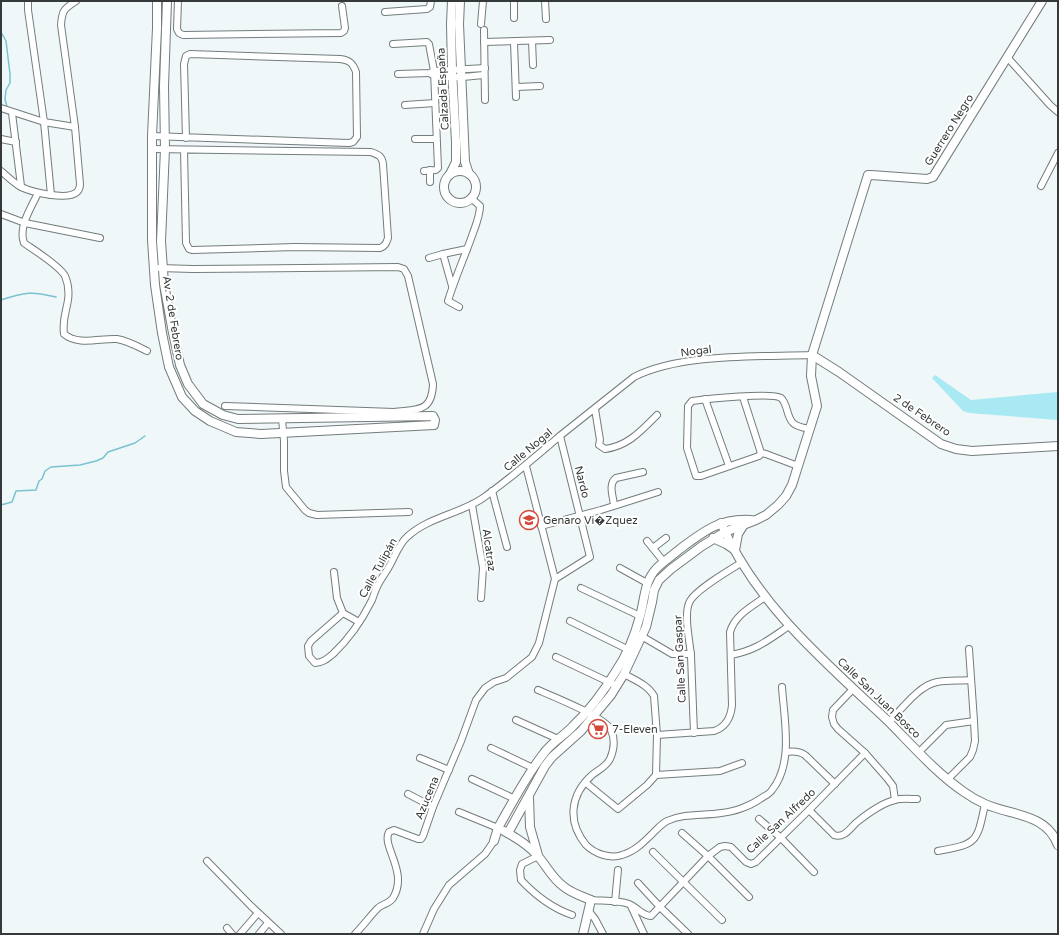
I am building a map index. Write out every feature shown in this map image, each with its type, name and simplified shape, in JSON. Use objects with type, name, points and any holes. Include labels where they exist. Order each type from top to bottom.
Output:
[{"type":"street","points":[[28,1],[44,122],[50,195]]},
{"type":"street","points":[[1,171],[21,186],[38,193],[50,195],[70,195],[77,192],[79,188],[80,184],[75,127],[61,25],[64,9],[76,1]]},
{"type":"street","name":"Av. 2 de Febrero","points":[[157,1],[152,136],[152,240],[155,284],[163,340],[169,367],[182,397],[195,411],[210,421],[236,432],[262,434],[284,433],[434,421],[238,419],[223,415],[203,404],[188,384],[180,365],[173,333],[167,298],[161,241],[165,148],[164,86],[167,1]]},
{"type":"street","points":[[178,1],[177,29],[178,33],[183,36],[341,33],[345,28],[342,6]]},
{"type":"street","points":[[385,12],[427,9],[430,7],[431,1]]},
{"type":"street","name":"Calzada España","points":[[452,1],[451,24],[457,73],[460,141],[465,162],[470,174]]},
{"type":"street","name":"Calzada España","points":[[457,73],[460,1]]},
{"type":"street","points":[[482,1],[485,100]]},
{"type":"street","points":[[514,1],[514,18]]},
{"type":"street","points":[[546,1],[546,19]]},
{"type":"street","name":"Guerrero Negro","points":[[812,355],[868,176],[871,174],[930,179],[1042,1]]},
{"type":"street","points":[[157,28],[177,29]]},
{"type":"street","points":[[484,42],[550,40]]},
{"type":"street","points":[[532,41],[533,65]]},
{"type":"street","points":[[514,42],[516,97]]},
{"type":"street","points":[[393,44],[429,43],[433,73],[438,169],[427,171],[430,182]]},
{"type":"street","points":[[152,136],[186,138],[349,143],[353,142],[357,137],[356,72],[354,67],[348,61],[340,59],[190,54],[186,56],[184,64],[186,138]]},
{"type":"street","points":[[1007,58],[1058,112]]},
{"type":"street","points":[[457,73],[485,68]]},
{"type":"street","points":[[398,74],[457,73],[484,75]]},
{"type":"street","points":[[516,87],[540,86]]},
{"type":"street","points":[[405,105],[435,103]]},
{"type":"street","points":[[1,108],[12,113],[44,122],[75,127]]},
{"type":"street","points":[[12,113],[21,186]]},
{"type":"street","points":[[1,139],[16,142]]},
{"type":"street","points":[[415,139],[436,139]]},
{"type":"street","name":"Calzada España","points":[[450,174],[456,162],[460,141]]},
{"type":"street","points":[[153,149],[371,152],[379,155],[383,164],[388,238],[387,244],[380,248],[295,247],[192,250],[186,243],[184,150]]},
{"type":"street","points":[[1041,186],[1058,153]]},
{"type":"street","points":[[461,171],[470,174],[475,180],[475,192],[471,198],[465,202],[454,201],[446,192],[445,187],[447,178],[450,174],[461,171]]},
{"type":"street","points":[[38,193],[22,233],[24,243],[59,269],[64,274],[67,281],[68,300],[63,318],[64,334],[69,338],[77,340],[117,339],[132,343],[147,351]]},
{"type":"street","points":[[448,301],[452,286],[467,249],[480,210],[478,204],[471,198]]},
{"type":"street","points":[[1,214],[25,223],[100,238]]},
{"type":"street","points":[[429,258],[467,249]]},
{"type":"street","points":[[443,254],[452,286]]},
{"type":"street","points":[[155,268],[398,267],[404,269],[408,276],[433,384],[433,397],[427,405],[421,408],[394,412],[225,406]]},
{"type":"street","points":[[441,297],[459,307]]},
{"type":"street","points":[[494,840],[508,833],[545,766],[552,757],[581,731],[628,649],[640,616],[647,583],[656,568],[703,532],[721,523],[743,523],[756,520],[772,510],[786,496],[792,485],[817,406],[811,376],[812,355]]},
{"type":"street","name":"Nogal","points":[[595,409],[634,377],[669,365],[696,360],[812,355]]},
{"type":"street","name":"2 de Febrero","points":[[812,355],[839,372],[942,444],[956,449],[972,451],[1058,446]]},
{"type":"street","points":[[743,397],[761,453]]},
{"type":"street","points":[[761,453],[759,456],[701,476],[696,476],[687,448],[688,406],[692,401],[705,399],[780,397],[784,402],[793,423],[810,429]]},
{"type":"street","points":[[705,399],[729,466]]},
{"type":"street","points":[[595,409],[600,440],[599,444],[604,449],[616,447],[637,434],[657,415]]},
{"type":"street","name":"Calle Nogal","points":[[472,505],[526,466],[560,436],[595,409]]},
{"type":"street","points":[[282,419],[284,433],[285,482],[290,492],[309,513],[317,515],[409,512]]},
{"type":"street","name":"Nardo","points":[[555,579],[590,557],[560,436]]},
{"type":"street","points":[[761,453],[798,466]]},
{"type":"street","points":[[526,466],[555,579]]},
{"type":"street","points":[[614,505],[611,485],[613,481],[616,478],[643,472]]},
{"type":"street","points":[[492,491],[507,547]]},
{"type":"street","points":[[541,526],[580,516],[658,492]]},
{"type":"street","name":"Alcatraz","points":[[472,505],[483,568],[481,598]]},
{"type":"street","name":"Calle Tulipán","points":[[343,613],[308,646],[311,660],[315,663],[325,661],[340,647],[359,622],[400,545],[407,536],[442,516],[472,505]]},
{"type":"street","name":"Calle San Juan Bosco","points":[[721,523],[741,563],[765,597],[789,626],[947,780],[985,804],[1039,822],[1051,832],[1058,845]]},
{"type":"street","points":[[423,934],[434,909],[449,885],[485,854],[494,840],[498,828],[515,798],[533,768],[549,746],[590,714],[617,686],[642,637],[646,627],[654,590],[663,576],[713,538],[743,523]]},
{"type":"street","points":[[713,538],[735,550],[738,534],[743,523]]},
{"type":"street","points":[[653,548],[666,538]]},
{"type":"street","points":[[647,541],[664,562]]},
{"type":"street","name":"Calle San Gaspar","points":[[694,733],[691,654],[687,617],[689,604],[693,596],[741,563]]},
{"type":"street","points":[[620,568],[647,583]]},
{"type":"street","points":[[334,572],[337,598],[343,613],[359,622]]},
{"type":"street","name":"Azucena","points":[[355,934],[378,908],[393,898],[396,891],[398,878],[387,838],[389,832],[394,830],[418,839],[421,839],[423,836],[433,807],[476,700],[485,688],[494,682],[506,678],[532,657],[539,644],[555,579]]},
{"type":"street","points":[[581,588],[640,616]]},
{"type":"street","points":[[657,735],[714,731],[721,729],[727,722],[731,713],[732,705],[732,655],[730,632],[733,624],[738,618],[765,597]]},
{"type":"street","points":[[643,600],[652,602]]},
{"type":"street","points":[[570,621],[628,649]]},
{"type":"street","points":[[732,655],[756,648],[789,626]]},
{"type":"street","points":[[642,637],[672,654],[691,654]]},
{"type":"street","points":[[947,780],[970,757],[975,741],[969,649]]},
{"type":"street","points":[[556,657],[617,686]]},
{"type":"street","points":[[586,783],[618,809],[647,785],[656,775],[657,735],[654,696],[652,690],[624,674]]},
{"type":"street","points":[[889,722],[918,692],[928,685],[937,682],[972,680]]},
{"type":"street","points":[[538,690],[590,714],[605,722],[611,728],[613,735],[613,749],[610,760],[592,776],[578,794],[574,805],[573,819],[579,833],[587,845],[596,853],[607,856],[621,856],[635,850],[665,822],[680,816],[722,813],[754,803],[772,791],[783,771],[786,752],[782,687]]},
{"type":"street","points":[[853,689],[833,710],[832,717],[834,724],[865,753],[887,778],[893,786],[895,800]]},
{"type":"street","points":[[516,720],[558,739]]},
{"type":"street","points":[[919,752],[946,725],[974,721]]},
{"type":"street","points":[[491,748],[533,768]]},
{"type":"street","points":[[786,752],[801,752],[835,784]]},
{"type":"street","name":"Calle San Alfredo","points":[[591,900],[630,905],[649,917],[654,915],[708,856],[720,847],[731,847],[746,862],[750,864],[756,862],[810,810],[865,753]]},
{"type":"street","points":[[420,758],[449,770]]},
{"type":"street","points":[[656,775],[720,771],[742,763]]},
{"type":"street","points":[[472,779],[515,798]]},
{"type":"street","points":[[408,794],[433,807]]},
{"type":"street","points":[[529,796],[530,827],[538,856]]},
{"type":"street","points":[[810,810],[834,835],[842,836],[856,822],[895,800],[917,799]]},
{"type":"street","points":[[938,851],[961,847],[971,843],[977,836],[981,827],[985,804]]},
{"type":"street","points":[[459,812],[498,828],[525,843],[538,856],[548,872],[561,885],[573,893],[591,900],[584,934]]},
{"type":"street","points":[[759,819],[781,838],[814,872]]},
{"type":"street","points":[[682,834],[708,856],[748,897]]},
{"type":"street","points":[[653,852],[722,920]]},
{"type":"street","points":[[538,856],[522,864],[520,870],[521,880],[544,901],[572,915]]},
{"type":"street","points":[[207,861],[258,913],[281,934]]},
{"type":"street","points":[[615,902],[618,870]]},
{"type":"street","points":[[638,883],[688,934]]},
{"type":"street","points":[[630,905],[644,934]]},
{"type":"street","points":[[588,910],[595,918],[603,934]]},
{"type":"street","points":[[240,934],[258,913]]},
{"type":"street","points":[[259,934],[268,922]]},
{"type":"street","points":[[226,928],[232,934]]},
{"type":"shaded area","points":[[935,375],[971,400],[1058,392],[1058,420],[969,413],[963,411],[932,378]]},
{"type":"waterway","points":[[1,32],[6,41],[10,74],[10,83],[6,90],[5,99],[7,107]]},
{"type":"waterway","points":[[1,300],[28,293],[56,297]]},
{"type":"waterway","points":[[1,505],[12,502],[16,491],[36,490],[45,471],[51,467],[80,465],[96,461],[103,458],[108,452],[135,443],[145,436]]},
{"type":"place","name":"Genaro Vi�Zquez","points":[[529,520]]},
{"type":"place","name":"7-Eleven","points":[[598,729]]}]
